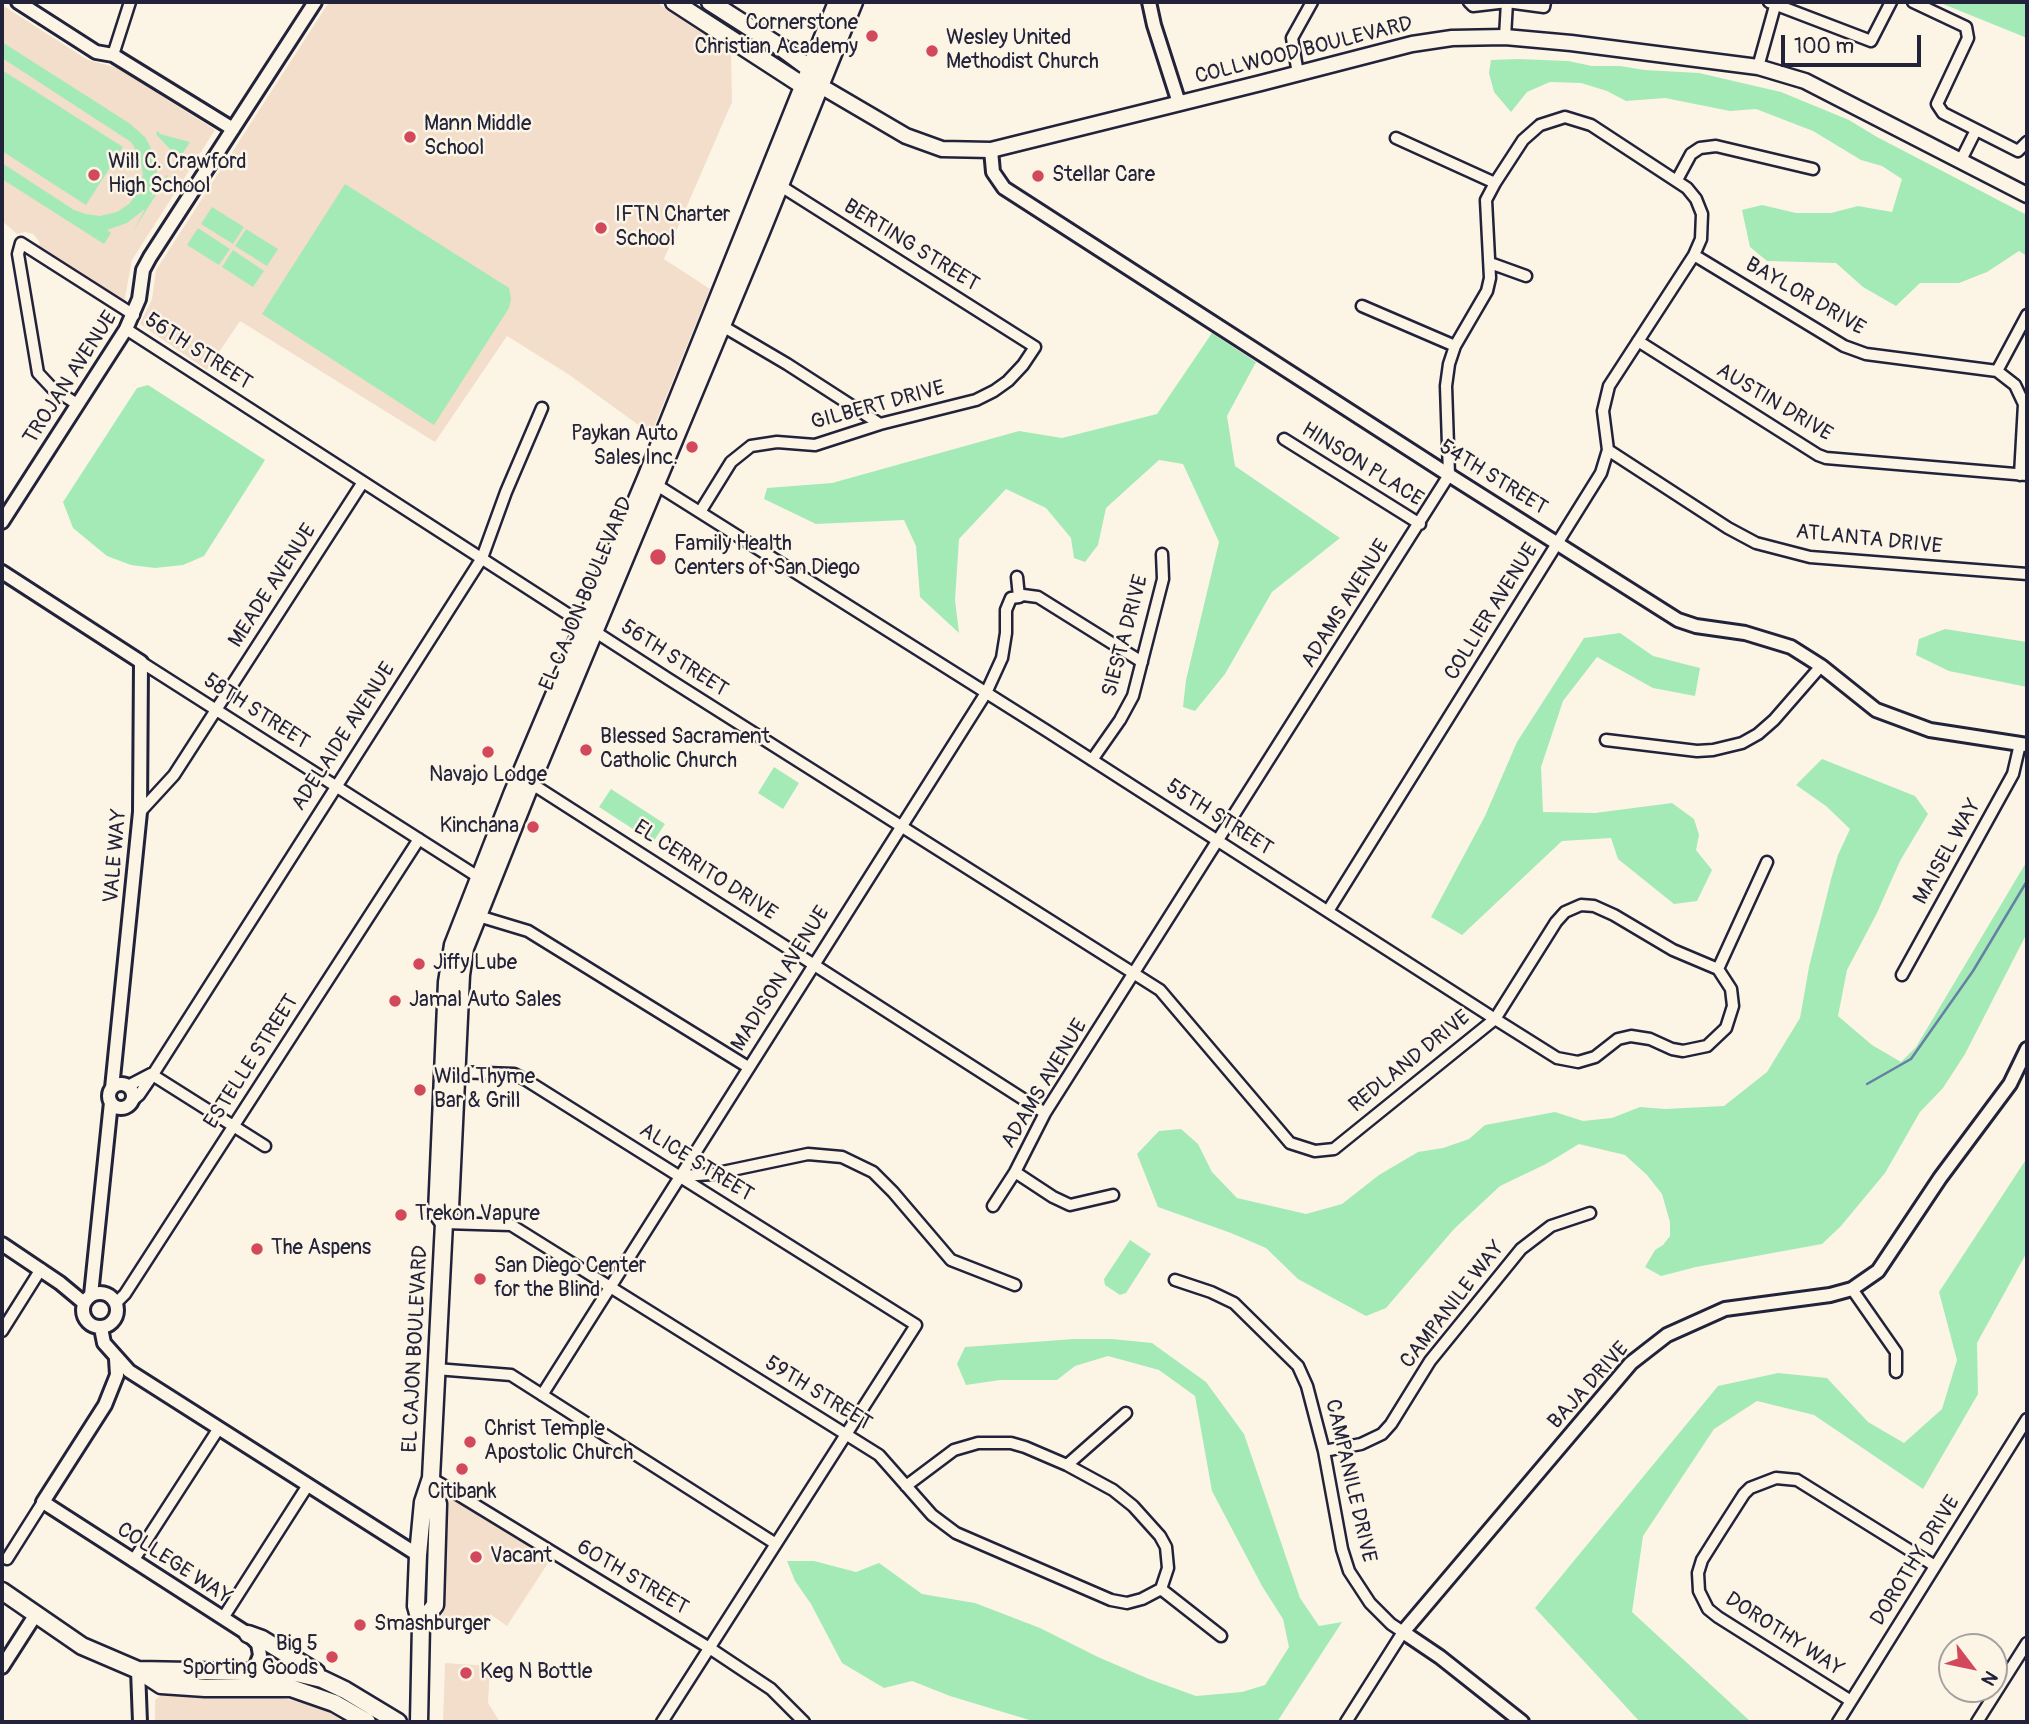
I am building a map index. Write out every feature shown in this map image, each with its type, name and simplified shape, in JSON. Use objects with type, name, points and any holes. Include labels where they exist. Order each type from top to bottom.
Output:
[{"type":"main road","points":[[674,2],[811,85]]},
{"type":"main road","points":[[710,2],[809,68]]},
{"type":"main road","points":[[811,85],[809,68],[837,2]]},
{"type":"main road","name":"EL CAJON BOULEVARD","points":[[419,1722],[421,1623],[416,1606],[418,1555],[423,1502],[431,1478],[444,1223],[450,1208],[449,1072],[471,913],[651,481],[811,85],[854,2]]},
{"type":"main road","name":"COLLWOOD BOULEVARD","points":[[811,85],[906,136],[942,149],[991,150],[1412,44],[1452,38],[1505,37],[1758,67],[1805,81],[2027,195]]},
{"type":"main road","name":"EL CAJON BOULEVARD","points":[[421,1623],[435,1605],[438,1504],[431,1478]]},
{"type":"main road","points":[[2,1591],[82,1646],[138,1670],[161,1685],[205,1688],[271,1687],[304,1691],[334,1703],[367,1722]]},
{"type":"main road","points":[[248,1634],[262,1639],[398,1722]]},
{"type":"main road","points":[[138,1670],[296,1673],[322,1679],[345,1690]]},
{"type":"street","points":[[18,2],[96,52],[113,55],[233,129]]},
{"type":"street","points":[[113,55],[130,2]]},
{"type":"street","points":[[1149,2],[1180,103]]},
{"type":"street","points":[[1298,74],[1292,38],[1312,2]]},
{"type":"street","points":[[1469,2],[1473,6],[1507,2],[1544,7],[1545,2]]},
{"type":"street","points":[[1505,37],[1507,2]]},
{"type":"street","points":[[1758,67],[1772,4],[1871,41],[1891,2]]},
{"type":"street","points":[[1913,2],[1966,27],[1968,38],[1937,104],[1942,113],[2018,150],[2027,142]]},
{"type":"street","name":"TROJAN AVENUE","points":[[2,522],[126,329],[139,299],[143,270],[310,3]]},
{"type":"street","points":[[1449,475],[1446,386],[1455,345],[1487,291],[1490,278],[1486,200],[1494,183],[1523,140],[1540,125],[1565,117],[1591,125],[1676,180],[1692,193],[1702,214],[1703,231],[1694,255],[1609,386],[1602,411],[1608,450]]},
{"type":"street","points":[[1961,160],[1976,130]]},
{"type":"street","points":[[1396,138],[1494,183]]},
{"type":"street","points":[[1676,180],[1691,155],[1700,148],[1716,146],[1813,169]]},
{"type":"street","name":"54TH STREET","points":[[991,150],[993,172],[1004,188],[1678,620],[1696,626],[1745,633],[1791,647],[1821,666],[1877,710],[1930,730],[2023,744]]},
{"type":"street","name":"BERTING STREET","points":[[773,181],[1035,347]]},
{"type":"street","name":"56TH STREET","points":[[77,404],[52,388],[38,373],[18,254],[21,243],[134,315]]},
{"type":"street","name":"BAYLOR DRIVE","points":[[1694,255],[1844,346],[1866,354],[1997,370]]},
{"type":"street","points":[[1490,263],[1526,276]]},
{"type":"street","points":[[1362,306],[1455,345]]},
{"type":"street","points":[[2023,475],[2024,404],[2015,385],[1997,370],[2027,315]]},
{"type":"street","points":[[716,322],[880,424]]},
{"type":"street","name":"56TH STREET","points":[[126,329],[901,827],[1134,973]]},
{"type":"street","name":"AUSTIN DRIVE","points":[[1638,341],[1826,458],[2023,475]]},
{"type":"street","name":"GILBERT DRIVE","points":[[700,512],[731,462],[751,446],[777,442],[816,445],[880,424],[976,400],[994,391],[1024,365],[1035,347]]},
{"type":"street","name":"ADELAIDE AVENUE","points":[[132,1102],[139,1096],[151,1073],[482,558],[506,492],[542,408]]},
{"type":"street","name":"HINSON PLACE","points":[[1284,439],[1420,524]]},
{"type":"street","name":"COLLIER AVENUE","points":[[1328,911],[1601,473],[1608,450]]},
{"type":"street","name":"ATLANTA DRIVE","points":[[1608,450],[1728,528],[1756,543],[1810,556],[2027,574]]},
{"type":"street","name":"ADAMS AVENUE","points":[[993,1206],[1015,1172],[1045,1113],[1449,475]]},
{"type":"street","name":"55TH STREET","points":[[651,481],[1557,1058],[1578,1062],[1595,1057],[1618,1039],[1631,1036],[1650,1039],[1683,1051],[1707,1046],[1726,1028],[1733,1006],[1728,981],[1718,969]]},
{"type":"street","name":"MEADE AVENUE","points":[[140,812],[174,775],[363,482]]},
{"type":"street","name":"SIESTA DRIVE","points":[[1092,760],[1120,720],[1133,695],[1163,579],[1161,554]]},
{"type":"street","name":"58TH STREET","points":[[2,572],[484,881]]},
{"type":"street","points":[[1017,577],[1019,597],[1038,597],[1142,662]]},
{"type":"street","name":"MADISON AVENUE","points":[[542,1395],[986,692],[1002,658],[1006,610],[1011,598],[1019,597]]},
{"type":"street","name":"VALE WAY","points":[[87,1299],[108,1143],[111,1102],[109,1094],[117,1052],[140,812],[141,662]]},
{"type":"street","points":[[1606,740],[1697,751],[1742,743],[1774,720],[1821,666]]},
{"type":"street","name":"MAISEL WAY","points":[[1902,975],[2013,774],[2023,744]]},
{"type":"street","name":"EL CERRITO DRIVE","points":[[525,780],[1045,1113]]},
{"type":"street","name":"ESTELLE STREET","points":[[116,1303],[125,1294],[419,839]]},
{"type":"street","points":[[1718,969],[1767,862]]},
{"type":"street","name":"REDLAND DRIVE","points":[[1134,973],[1160,990],[1283,1137],[1290,1143],[1315,1151],[1334,1149],[1495,1019],[1556,922],[1565,912],[1580,905],[1594,906],[1614,915],[1674,950],[1718,969]]},
{"type":"street","points":[[471,913],[528,931],[748,1067]]},
{"type":"street","name":"BAJA DRIVE","points":[[1346,1722],[1403,1632],[1631,1363],[1667,1335],[1725,1309],[1830,1296],[1852,1289],[1885,1263],[1941,1176],[2010,1084],[2027,1049]]},
{"type":"street","name":"VALE WAY","points":[[108,1143],[132,1102],[133,1092],[128,1086],[117,1052]]},
{"type":"street","name":"ALICE STREET","points":[[449,1072],[514,1074],[916,1325],[847,1435]]},
{"type":"street","points":[[151,1073],[265,1146]]},
{"type":"street","name":"ADELAIDE AVENUE","points":[[128,1086],[151,1073]]},
{"type":"street","points":[[112,1088],[118,1084],[128,1086]]},
{"type":"street","points":[[111,1102],[120,1108],[132,1102]]},
{"type":"street","points":[[680,1176],[713,1174],[807,1154],[842,1157],[873,1172],[894,1192],[951,1260],[1014,1285]]},
{"type":"street","points":[[1015,1172],[1070,1205],[1114,1195]]},
{"type":"street","name":"CAMPANILE WAY","points":[[1324,1451],[1362,1444],[1382,1434],[1430,1361],[1521,1249],[1551,1226],[1590,1213]]},
{"type":"street","name":"59TH STREET","points":[[444,1223],[511,1225],[880,1455],[932,1515],[956,1532],[1111,1600],[1127,1603],[1161,1589]]},
{"type":"street","points":[[2,1244],[87,1299]]},
{"type":"street","points":[[2,1331],[41,1269]]},
{"type":"street","name":"CAMPANILE DRIVE","points":[[1175,1280],[1234,1303],[1298,1366],[1307,1387],[1324,1451],[1342,1549],[1349,1571],[1370,1604],[1391,1624],[1440,1657],[1522,1722]]},
{"type":"street","points":[[1852,1289],[1896,1352],[1896,1372]]},
{"type":"street","points":[[100,1293],[110,1296],[116,1303],[115,1320],[109,1325],[101,1328],[92,1326],[85,1320],[82,1312],[87,1299],[100,1293]]},
{"type":"street","points":[[101,1328],[104,1343],[129,1371],[418,1555]]},
{"type":"street","points":[[7,1559],[105,1405],[117,1375],[116,1359]]},
{"type":"street","points":[[436,1369],[511,1375],[776,1544]]},
{"type":"street","points":[[1067,1465],[1126,1413]]},
{"type":"street","name":"DOROTHY DRIVE","points":[[1838,1722],[2027,1419]]},
{"type":"street","points":[[133,1561],[219,1428]]},
{"type":"street","points":[[662,1722],[847,1435]]},
{"type":"street","points":[[906,1486],[954,1450],[978,1443],[1011,1443],[1067,1465],[1113,1490],[1133,1506],[1160,1536],[1166,1547],[1168,1568],[1161,1589],[1221,1636]]},
{"type":"street","name":"60TH STREET","points":[[431,1478],[711,1649],[771,1689],[804,1722]]},
{"type":"street","name":"DOROTHY WAY","points":[[1851,1700],[1708,1609],[1699,1591],[1698,1573],[1702,1560],[1719,1532],[1750,1488],[1776,1478],[1797,1480],[1936,1566]]},
{"type":"street","points":[[223,1618],[309,1485]]},
{"type":"street","name":"COLLEGE WAY","points":[[43,1502],[248,1634]]},
{"type":"street","points":[[2,1667],[36,1614]]},
{"type":"street","points":[[248,1634],[258,1644],[260,1654],[254,1671]]},
{"type":"street","points":[[1977,1722],[2027,1643]]},
{"type":"street","points":[[138,1670],[140,1722]]},
{"type":"shaded area","name":"Mann Middle School","points":[[329,2],[656,2],[731,50],[732,102],[664,259],[710,289],[651,434],[568,374],[507,336],[435,442],[240,321],[207,370],[140,324],[152,299],[156,270]]},
{"type":"shaded area","name":"Will C. Crawford High School","points":[[2,5],[88,60],[118,68],[215,130],[132,260],[124,303],[40,250],[39,241],[33,234],[17,234],[2,221]]},
{"type":"shaded area","points":[[452,1494],[552,1557],[507,1626],[490,1614],[489,1623],[442,1621],[447,1498]]},
{"type":"shaded area","points":[[445,1663],[490,1666],[488,1703],[500,1722],[443,1722]]},
{"type":"shaded area","points":[[165,1692],[269,1695],[320,1707],[345,1722],[155,1722],[155,1700]]},
{"type":"green space","points":[[1938,2],[2027,2],[2027,38]]},
{"type":"green space","points":[[2,42],[129,123],[145,137],[155,156],[157,167],[151,198],[168,176],[133,231],[145,209],[127,223],[107,230],[111,233],[104,244],[2,179],[2,163],[74,210],[100,216],[117,212],[129,204],[138,192],[143,175],[140,156],[131,142],[2,58]]},
{"type":"green space","points":[[1518,59],[1699,73],[1781,92],[1849,120],[2027,215],[2027,256],[2019,251],[1987,272],[1959,283],[1920,283],[1896,306],[1863,287],[1836,263],[1767,261],[1750,247],[1742,210],[1762,205],[1796,213],[1831,213],[1858,206],[1892,212],[1902,179],[1882,166],[1861,160],[1813,131],[1756,109],[1730,111],[1665,98],[1626,101],[1607,91],[1581,83],[1550,82],[1527,92],[1511,112],[1494,92],[1489,73],[1491,60]]},
{"type":"green space","points":[[2,70],[123,147],[86,205],[2,151]]},
{"type":"green space","points":[[158,131],[160,134],[190,142],[179,159],[156,134]]},
{"type":"green space","points":[[345,184],[509,288],[509,308],[434,425],[262,314]]},
{"type":"green space","points":[[212,207],[244,227],[233,244],[201,224]]},
{"type":"green space","points":[[198,228],[230,249],[219,265],[187,245]]},
{"type":"green space","points":[[246,229],[278,249],[267,266],[235,246]]},
{"type":"green space","points":[[233,250],[264,271],[253,287],[222,267]]},
{"type":"green space","points":[[1212,333],[1256,362],[1227,416],[1235,466],[1340,538],[1272,592],[1225,674],[1195,711],[1183,707],[1186,680],[1219,542],[1183,464],[1159,460],[1106,508],[1098,545],[1085,562],[1074,558],[1071,538],[1046,508],[1006,489],[959,539],[955,600],[959,633],[920,597],[916,546],[904,520],[816,524],[764,499],[767,488],[832,483],[1019,431],[1062,438],[1157,414]]},
{"type":"green space","points":[[148,385],[265,460],[204,556],[183,565],[155,568],[131,565],[107,556],[73,528],[63,502],[137,388]]},
{"type":"green space","points":[[1945,629],[2027,642],[2027,687],[1949,671],[1916,655],[1919,639]]},
{"type":"green space","points":[[1620,633],[1653,656],[1700,668],[1695,696],[1653,688],[1597,657],[1563,701],[1541,767],[1543,812],[1595,813],[1672,803],[1694,819],[1699,835],[1696,850],[1712,870],[1697,901],[1674,904],[1618,859],[1611,838],[1562,841],[1462,935],[1431,917],[1485,816],[1517,742],[1584,638]]},
{"type":"green space","points":[[1822,759],[1915,796],[1928,814],[1900,861],[1847,970],[1838,1016],[1872,1045],[1901,1062],[1916,1047],[2027,861],[2027,933],[1965,1054],[1943,1088],[1920,1112],[1885,1173],[1841,1226],[1822,1244],[1661,1276],[1645,1267],[1655,1250],[1670,1236],[1670,1222],[1662,1194],[1647,1175],[1625,1155],[1579,1144],[1546,1164],[1500,1186],[1454,1229],[1386,1308],[1366,1316],[1298,1279],[1266,1248],[1158,1207],[1137,1154],[1159,1131],[1181,1129],[1198,1144],[1212,1172],[1237,1198],[1306,1214],[1342,1204],[1379,1175],[1418,1152],[1443,1148],[1469,1139],[1485,1125],[1555,1112],[1583,1121],[1612,1118],[1640,1107],[1665,1109],[1724,1106],[1767,1072],[1800,1018],[1809,967],[1831,879],[1850,829],[1826,806],[1796,785]]},
{"type":"green space","points":[[774,767],[799,783],[783,809],[758,793]]},
{"type":"green space","points":[[611,789],[665,824],[653,842],[599,807]]},
{"type":"green space","points":[[2027,1158],[2027,1252],[1977,1343],[1978,1394],[1923,1489],[1814,1415],[1757,1401],[1714,1429],[1643,1536],[1632,1612],[1751,1722],[1640,1722],[1535,1608],[1718,1386],[1778,1373],[1827,1378],[1868,1422],[1904,1443],[1942,1409],[1957,1360],[1939,1292]]},
{"type":"green space","points":[[1130,1240],[1151,1254],[1126,1293],[1120,1295],[1105,1285],[1104,1279]]},
{"type":"green space","points":[[1074,1339],[1152,1343],[1206,1382],[1244,1434],[1300,1598],[1319,1626],[1342,1622],[1277,1722],[1036,1722],[950,1696],[912,1681],[884,1688],[842,1663],[811,1604],[795,1581],[787,1561],[814,1561],[856,1572],[879,1563],[922,1594],[975,1603],[1040,1628],[1149,1679],[1196,1696],[1242,1692],[1265,1685],[1289,1647],[1283,1619],[1262,1586],[1212,1491],[1195,1396],[1159,1370],[1108,1356],[1075,1366],[1057,1380],[1000,1380],[966,1385],[957,1364],[965,1347]]},
{"type":"waterway","points":[[1867,1084],[1911,1059],[1973,971],[2027,881]]},
{"type":"place","name":"Cornerstone Christian Academy","points":[[872,36]]},
{"type":"place","name":"Wesley United Methodist Church","points":[[932,51]]},
{"type":"place","name":"Mann Middle School","points":[[410,137]]},
{"type":"place","name":"Will C. Crawford High School","points":[[94,175]]},
{"type":"place","name":"Stellar Care","points":[[1038,176]]},
{"type":"place","name":"IFTN Charter School","points":[[601,228]]},
{"type":"place","name":"Paykan Auto Sales Inc.","points":[[692,447]]},
{"type":"place","name":"Family Health Centers of San Diego","points":[[658,557]]},
{"type":"place","name":"Blessed Sacrament Catholic Church","points":[[586,750]]},
{"type":"place","name":"Navajo Lodge","points":[[488,752]]},
{"type":"place","name":"Kinchana","points":[[533,827]]},
{"type":"place","name":"Jiffy Lube","points":[[419,964]]},
{"type":"place","name":"Jamal Auto Sales","points":[[395,1001]]},
{"type":"place","name":"Wild Thyme Bar & Grill","points":[[420,1090]]},
{"type":"place","name":"Trekon Vapure","points":[[401,1215]]},
{"type":"place","name":"The Aspens","points":[[257,1249]]},
{"type":"place","name":"San Diego Center for the Blind","points":[[480,1279]]},
{"type":"place","name":"Christ Temple Apostolic Church","points":[[470,1442]]},
{"type":"place","name":"Citibank","points":[[462,1469]]},
{"type":"place","name":"Vacant","points":[[476,1557]]},
{"type":"place","name":"Smashburger","points":[[360,1625]]},
{"type":"place","name":"Big 5 Sporting Goods","points":[[332,1657]]},
{"type":"place","name":"Keg N Bottle","points":[[466,1673]]}]
